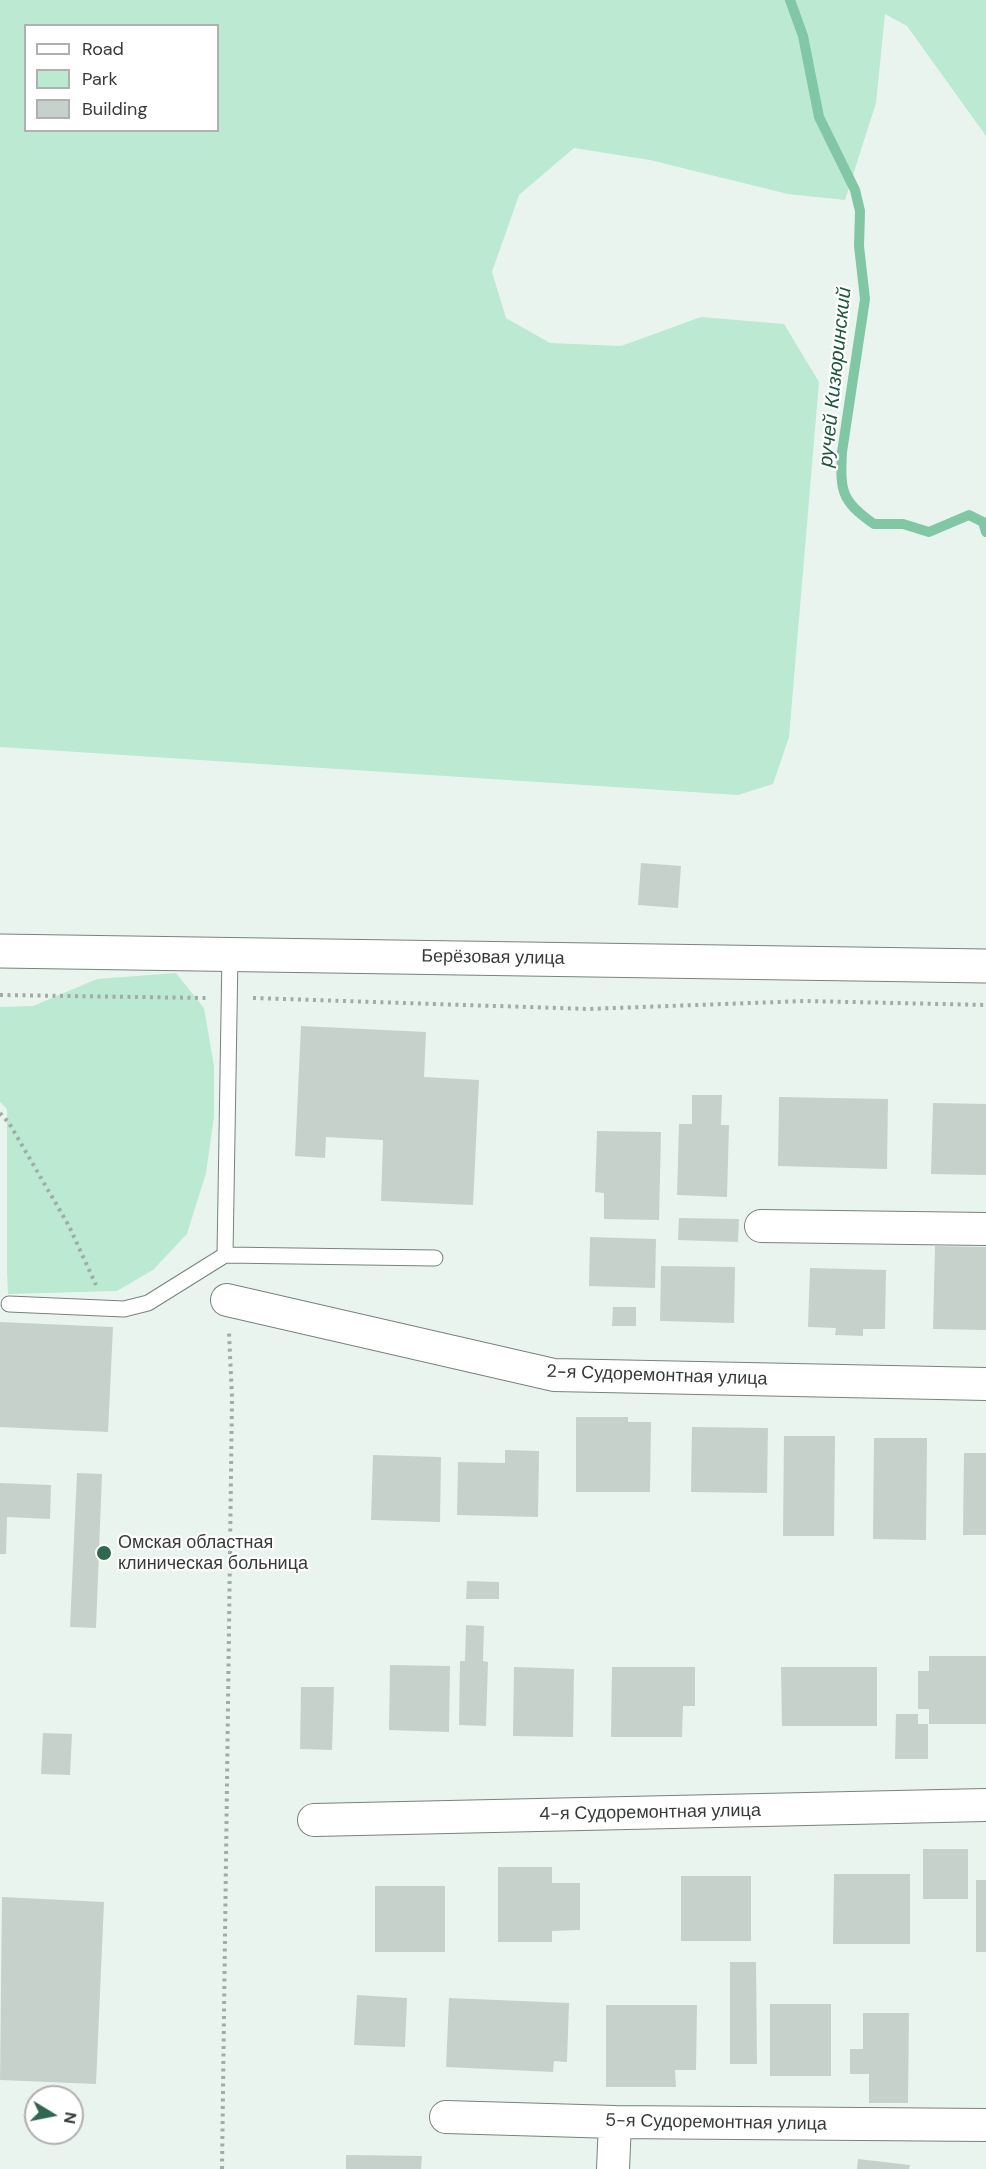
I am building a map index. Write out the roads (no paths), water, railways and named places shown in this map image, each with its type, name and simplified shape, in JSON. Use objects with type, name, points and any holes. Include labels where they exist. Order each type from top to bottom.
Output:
[{"type":"main road","name":"Берёзовая улица","points":[[0,951],[986,966]]},
{"type":"street","points":[[761,1226],[986,1229]]},
{"type":"street","name":"2-я Судоремонтная улица","points":[[227,1300],[554,1375],[986,1384]]},
{"type":"street","name":"4-я Судоремонтная улица","points":[[314,1820],[986,1805]]},
{"type":"street","name":"5-я Судоремонтная улица","points":[[446,2117],[615,2122],[986,2125]]},
{"type":"street","points":[[613,2169],[615,2122]]},
{"type":"lane","points":[[225,1255],[230,954]]},
{"type":"lane","points":[[9,1304],[124,1309],[148,1303],[225,1255],[435,1258]]},
{"type":"waterway","name":"ручей Кизюринский","points":[[790,0],[803,36],[819,117],[855,190],[860,211],[859,246],[865,299],[842,452],[845,494],[855,509],[874,524],[903,524],[929,532],[969,515],[983,522],[986,532]]},
{"type":"place","name":"Омская областная клиническая больница","points":[[104,1553]]}]
